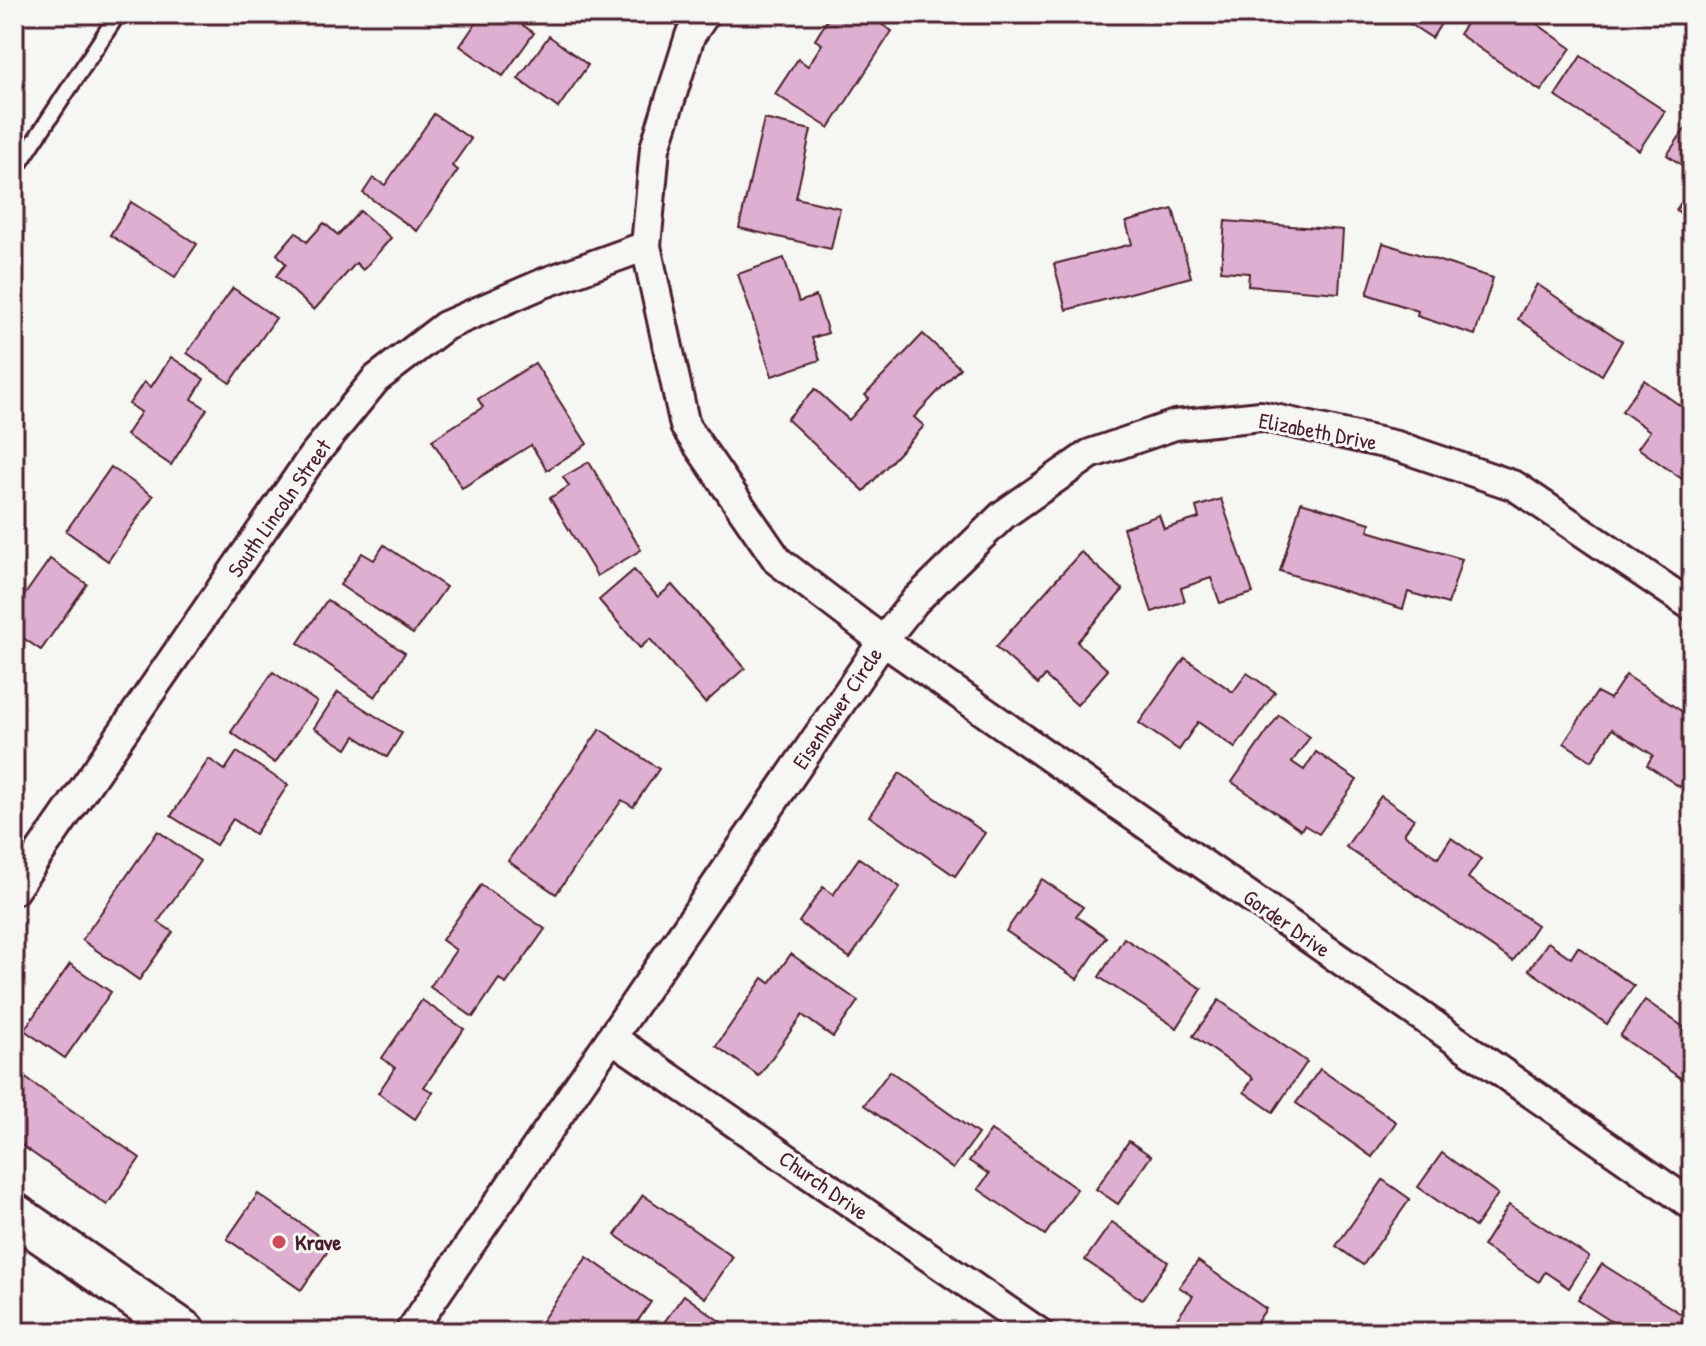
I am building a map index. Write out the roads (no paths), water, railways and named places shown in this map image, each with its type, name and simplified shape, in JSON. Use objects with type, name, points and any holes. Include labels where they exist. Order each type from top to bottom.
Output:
[{"type":"main road","points":[[14,1214],[185,1332]]},
{"type":"street","name":"Eisenhower Circle","points":[[410,1332],[883,641],[778,561],[685,426],[646,246],[655,148],[690,36],[705,14]]},
{"type":"street","name":"South Lincoln Street","points":[[14,890],[313,456],[376,379],[445,326],[544,283],[646,246]]},
{"type":"street","name":"Elizabeth Drive","points":[[883,641],[915,601],[1003,515],[1090,454],[1175,425],[1261,416],[1397,446],[1515,486],[1692,606]]},
{"type":"street","name":"Gorder Drive","points":[[883,641],[1692,1205]]},
{"type":"street","name":"Church Drive","points":[[612,1038],[1038,1332]]},
{"type":"lane","points":[[14,172],[118,14]]},
{"type":"place","name":"Krave","points":[[279,1242]]}]
